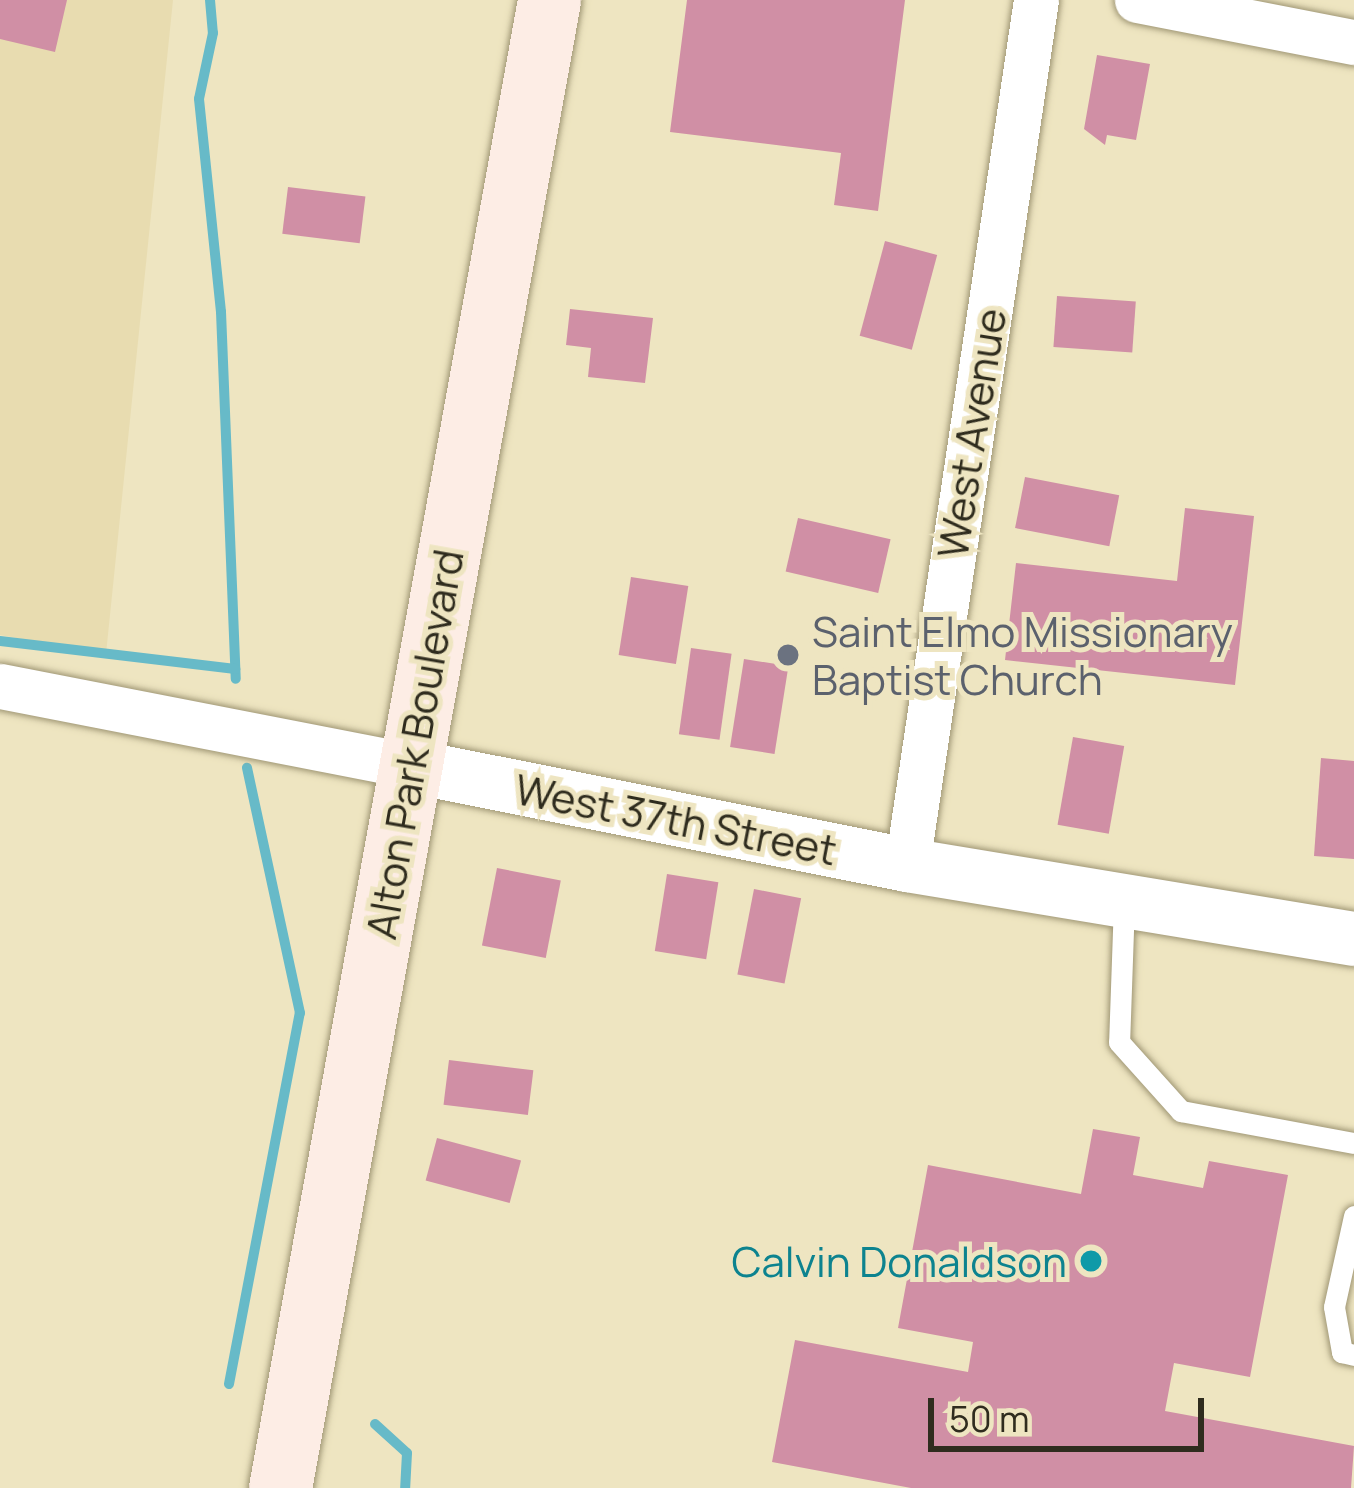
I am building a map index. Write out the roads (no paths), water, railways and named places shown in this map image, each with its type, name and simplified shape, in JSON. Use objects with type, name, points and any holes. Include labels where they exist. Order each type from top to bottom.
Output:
[{"type":"main road","name":"Alton Park Boulevard","points":[[280,1488],[549,0]]},
{"type":"street","name":"West Avenue","points":[[907,866],[1036,0]]},
{"type":"street","points":[[1137,0],[1354,42]]},
{"type":"street","name":"West 37th Street","points":[[0,686],[907,866],[1354,939]]},
{"type":"lane","points":[[1124,901],[1118,1042],[1181,1111],[1354,1143]]},
{"type":"lane","points":[[1354,1216],[1352,1244],[1334,1307],[1342,1352],[1354,1355]]},
{"type":"waterway","points":[[210,0],[213,33],[199,99],[221,312],[236,679]]},
{"type":"waterway","points":[[0,641],[235,669]]},
{"type":"waterway","points":[[229,1384],[300,1013],[247,768]]},
{"type":"waterway","points":[[375,1424],[407,1453],[405,1488]]},
{"type":"place","name":"Saint Elmo Missionary Baptist Church","points":[[788,655]]},
{"type":"place","name":"Calvin Donaldson","points":[[1091,1261]]}]
